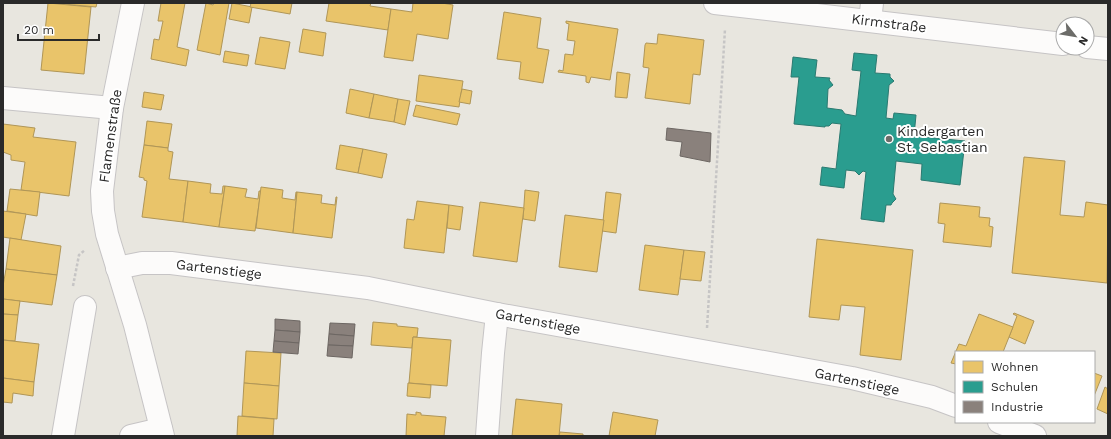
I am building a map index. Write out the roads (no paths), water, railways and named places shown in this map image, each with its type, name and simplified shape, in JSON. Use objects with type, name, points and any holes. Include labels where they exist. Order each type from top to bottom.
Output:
[{"type":"street","name":"Flamenstraße","points":[[133,3],[112,108],[102,191],[103,211],[107,234],[135,325],[162,433]]},
{"type":"street","name":"Kirmstraße","points":[[733,4],[871,12],[1055,43]]},
{"type":"street","points":[[1095,48],[1108,49]]},
{"type":"street","points":[[3,98],[112,108]]},
{"type":"street","name":"Gartenstiege","points":[[117,268],[142,263],[171,263],[368,288],[497,314],[852,378],[932,397],[955,406]]},
{"type":"street","points":[[63,436],[85,307]]},
{"type":"street","points":[[487,436],[497,314]]},
{"type":"street","points":[[1002,423],[1036,436]]},
{"type":"street","points":[[131,436],[162,433]]},
{"type":"place","name":"Kindergarten St. Sebastian","points":[[889,139]]}]
